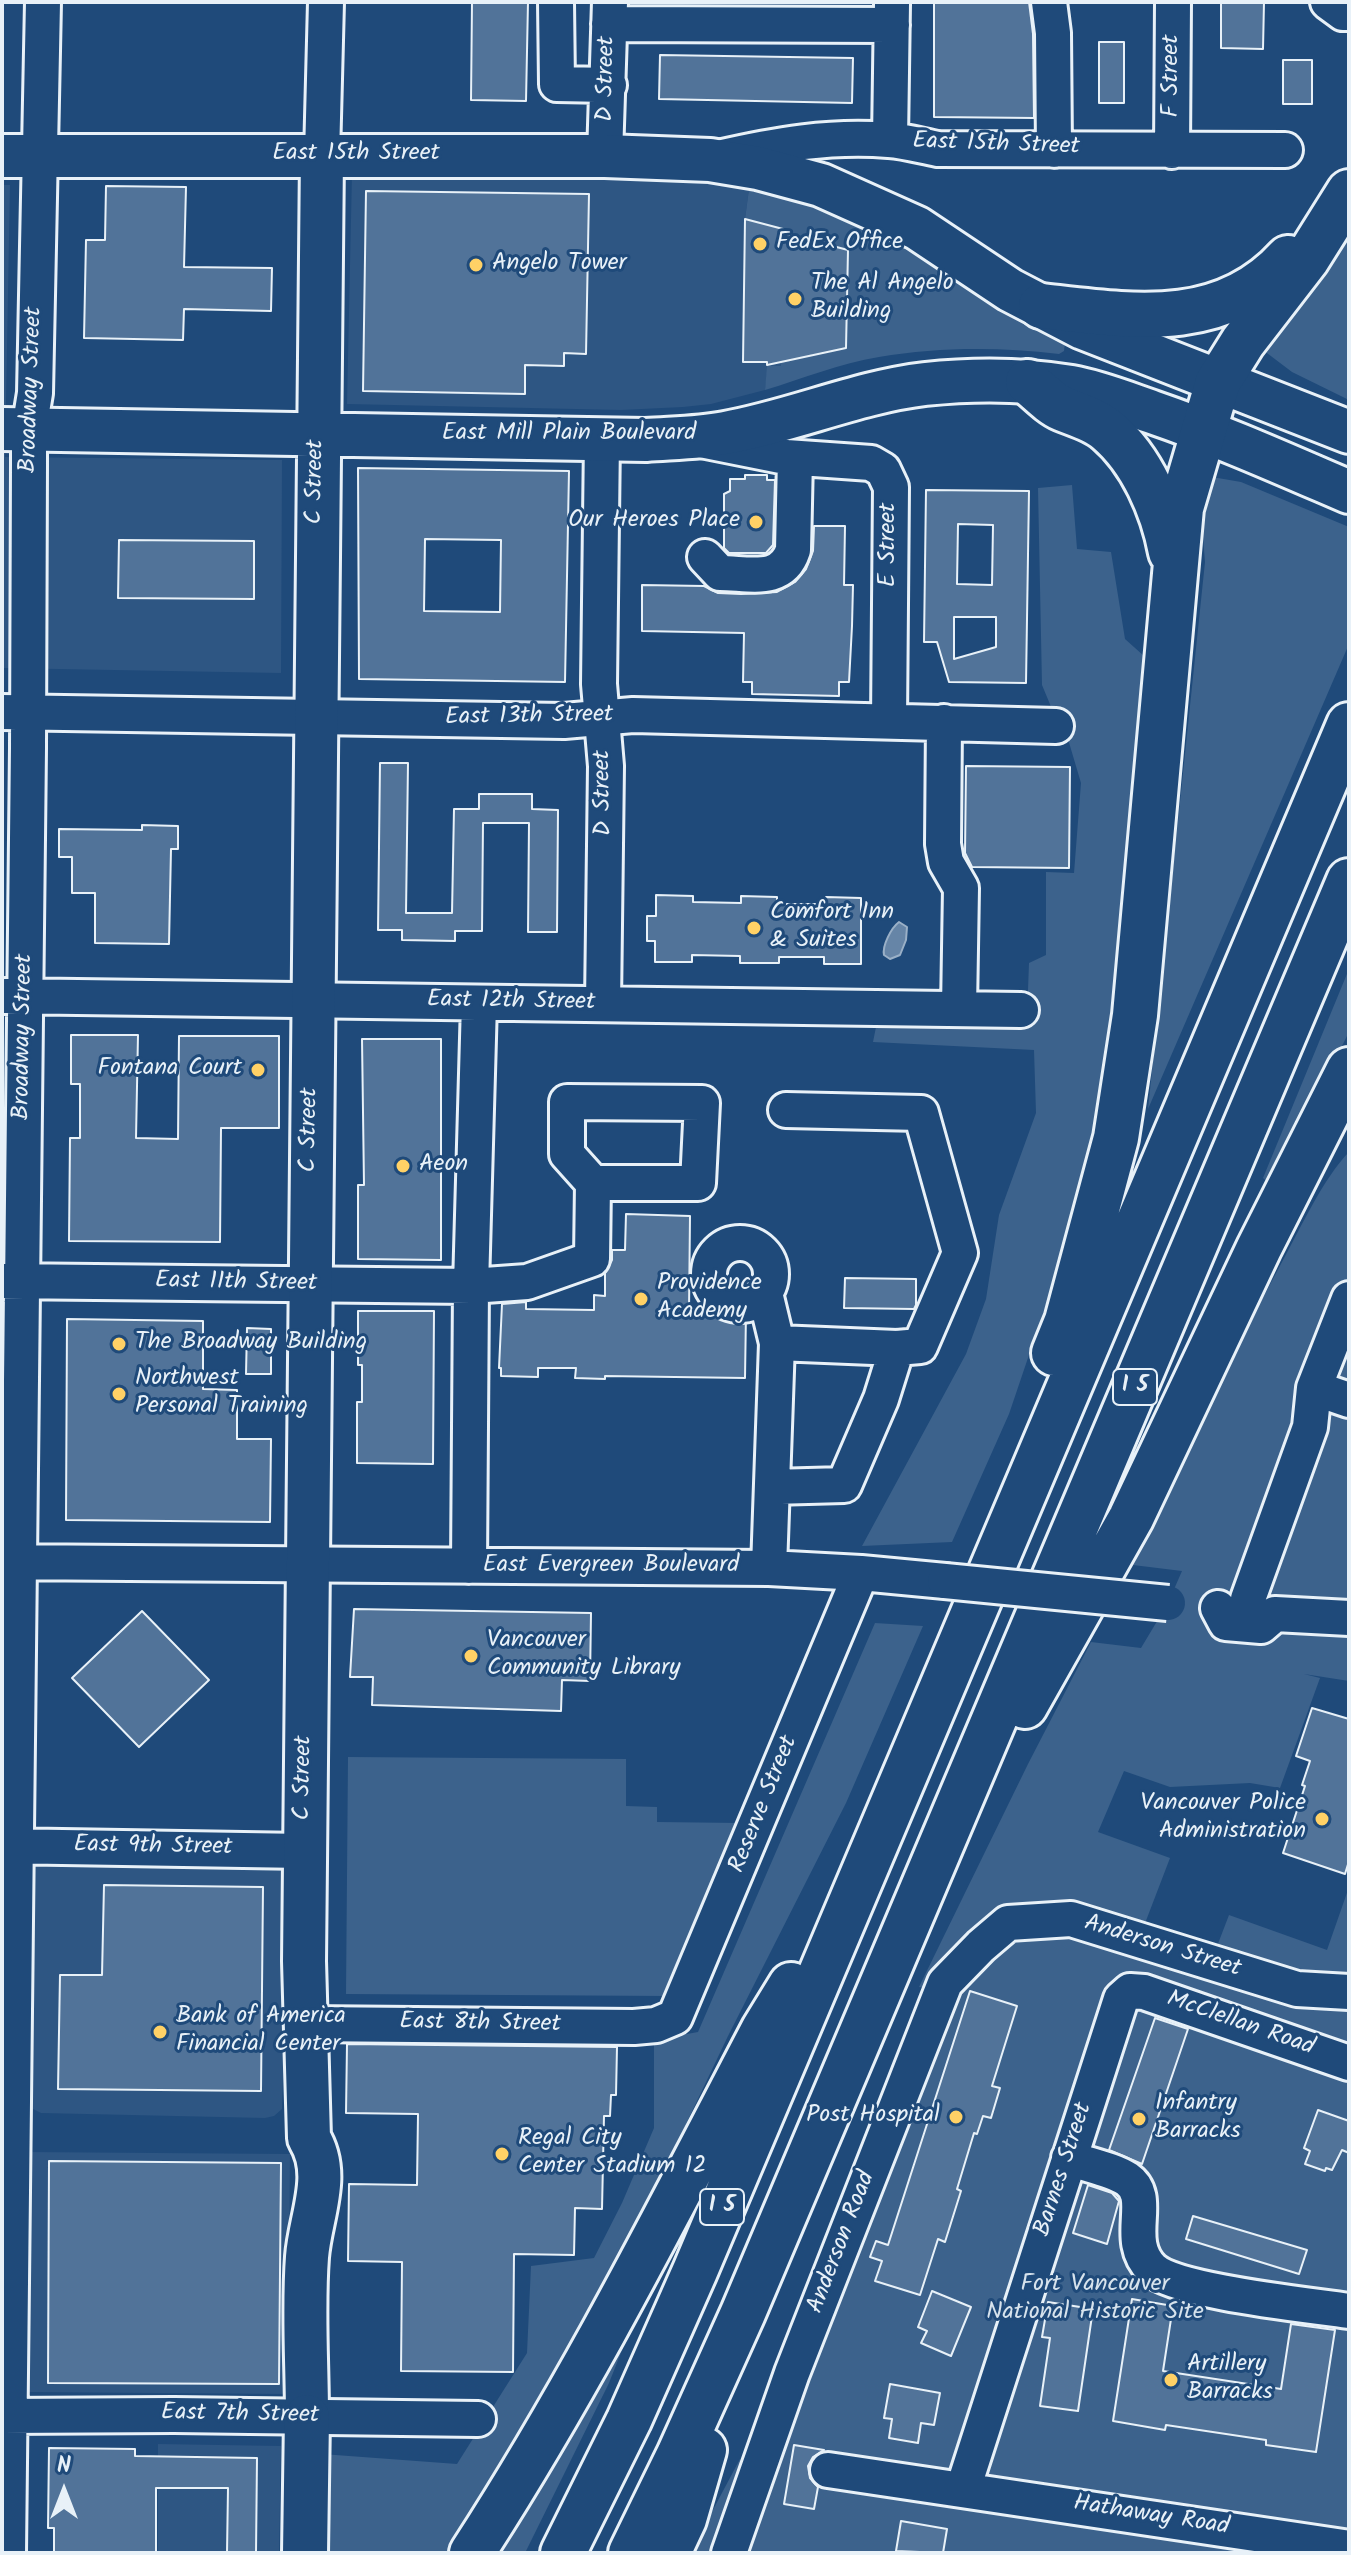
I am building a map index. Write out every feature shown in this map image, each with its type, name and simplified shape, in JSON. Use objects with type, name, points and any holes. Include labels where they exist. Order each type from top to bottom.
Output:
[{"type":"highway","points":[[1041,306],[1169,316],[1219,304],[1253,290],[1280,267],[1349,192]]},
{"type":"highway","points":[[964,1633],[1030,1415],[1067,1321],[1116,1138],[1135,1015],[1181,508],[1218,382],[1243,342],[1307,259],[1349,192]]},
{"type":"highway","points":[[1028,382],[1061,408],[1108,430],[1131,458],[1156,500],[1167,532],[1175,574]]},
{"type":"highway","name":"I 5","points":[[563,2553],[665,2341],[1349,725]]},
{"type":"highway","name":"I 5","points":[[631,2553],[743,2313],[1349,881]]},
{"type":"highway","points":[[920,1893],[1131,1518],[1259,1248],[1349,1070]]},
{"type":"highway","points":[[1259,1248],[1349,1136]]},
{"type":"highway","points":[[472,2553],[511,2493],[604,2331],[764,2029],[869,1857]]},
{"type":"highway","points":[[668,2553],[690,2501],[743,2313]]},
{"type":"highway","points":[[305,2553],[307,2417]]},
{"type":"main road","name":"East 15th Street","points":[[21,156],[605,156],[710,160],[758,168],[821,185],[883,211],[917,228],[1010,290],[1083,328],[1218,382]]},
{"type":"main road","name":"C Street","points":[[307,2417],[307,2255],[320,2171],[316,2149],[302,2138],[322,156]]},
{"type":"main road","name":"East Mill Plain Boulevard","points":[[16,430],[646,440],[692,438],[726,433],[852,399],[923,384],[1028,382],[1073,387],[1111,397],[1204,430],[1349,492]]},
{"type":"main road","points":[[1218,382],[1267,398],[1349,432]]},
{"type":"street","name":"Broadway Street","points":[[8,2553],[5,2416],[16,430],[35,393],[21,156],[43,2]]},
{"type":"street","name":"C Street","points":[[322,156],[326,2]]},
{"type":"street","points":[[556,2],[557,84],[609,85]]},
{"type":"street","points":[[1049,2],[1053,33],[1054,150]]},
{"type":"street","name":"F Street","points":[[1172,151],[1173,2]]},
{"type":"street","points":[[1328,2],[1343,13],[1349,13]]},
{"type":"street","points":[[610,13],[892,14],[890,140]]},
{"type":"street","name":"D Street","points":[[605,156],[610,13]]},
{"type":"street","name":"East 15th Street","points":[[710,160],[771,146],[831,139],[890,140],[938,149],[1285,150]]},
{"type":"street","name":"D Street","points":[[602,438],[599,684],[606,766],[603,1004]]},
{"type":"street","name":"E Street","points":[[692,438],[751,452],[871,463],[889,478],[889,721]]},
{"type":"street","points":[[705,557],[720,573],[774,574],[783,569],[790,561],[793,550],[795,458]]},
{"type":"street","name":"East 13th Street","points":[[15,712],[564,721],[633,715],[1056,726]]},
{"type":"street","points":[[944,722],[943,844],[946,862],[961,888],[959,1009]]},
{"type":"street","name":"East 12th Street","points":[[14,996],[1021,1010]]},
{"type":"street","points":[[469,1566],[471,1286],[479,1003]]},
{"type":"street","points":[[777,1343],[897,1348],[920,1346],[960,1253],[921,1113],[786,1110]]},
{"type":"street","name":"East 11th Street","points":[[11,1281],[471,1286],[527,1282],[592,1259],[593,1183]]},
{"type":"street","points":[[765,1293],[777,1343],[769,1568]]},
{"type":"street","points":[[1247,1607],[1310,1427],[1314,1388],[1349,1299]]},
{"type":"street","points":[[772,1487],[844,1485],[881,1399],[897,1348]]},
{"type":"street","points":[[1314,1388],[1349,1400]]},
{"type":"street","name":"East Evergreen Boulevard","points":[[10,1562],[769,1568],[875,1574],[1349,1618]]},
{"type":"street","name":"Reserve Street","points":[[656,2025],[675,2017],[875,1574]]},
{"type":"street","name":"East 9th Street","points":[[9,1846],[304,1851]]},
{"type":"street","name":"Anderson Street","points":[[981,1946],[1008,1923],[1071,1919],[1297,1989],[1349,1992]]},
{"type":"street","name":"Anderson Road","points":[[729,2553],[792,2373],[945,1983],[981,1946]]},
{"type":"street","name":"McClellan Road","points":[[1130,1991],[1144,1992],[1349,2063]]},
{"type":"street","name":"Barnes Street","points":[[963,2489],[1121,1999],[1130,1991]]},
{"type":"street","name":"East 8th Street","points":[[305,2024],[656,2025]]},
{"type":"street","points":[[1069,2158],[1126,2178],[1134,2186],[1140,2206],[1137,2235],[1141,2253],[1151,2268],[1166,2278],[1249,2297],[1349,2311]]},
{"type":"street","name":"East 7th Street","points":[[5,2416],[478,2419]]},
{"type":"street","name":"Hathaway Road","points":[[828,2470],[1344,2549]]},
{"type":"shaded area","points":[[352,173],[625,175],[698,180],[749,189],[745,219],[848,250],[846,348],[782,362],[781,366],[768,366],[765,390],[711,404],[621,410],[347,404]]},
{"type":"shaded area","points":[[2,185],[10,185],[5,457],[282,460],[281,673],[2,668]]},
{"type":"shaded area","points":[[899,922],[907,927],[906,940],[900,955],[890,959],[884,955],[884,947]]},
{"type":"shaded area","points":[[27,1859],[290,1863],[282,2109],[274,2116],[265,2118],[41,2113],[29,2107]]},
{"type":"shaded area","points":[[25,2152],[290,2154],[288,2394],[24,2392]]},
{"type":"shaded area","points":[[158,2444],[281,2446],[279,2553],[158,2553]]},
{"type":"green space","points":[[749,189],[822,209],[898,245],[1065,342],[1064,351],[1059,354],[969,349],[901,354],[850,363],[765,390],[767,366],[781,366],[781,362],[846,348],[848,250],[745,219]]},
{"type":"green space","points":[[1349,234],[1349,400],[1292,372],[1255,344],[1319,273]]},
{"type":"green space","points":[[1212,477],[1241,482],[1349,527],[1349,644],[1148,1109],[1205,562],[1200,499]]},
{"type":"green space","points":[[1072,485],[1077,549],[1111,552],[1125,639],[1144,656],[1127,900],[1098,1123],[1072,1228],[1009,1414],[952,1542],[862,1546],[966,1354],[986,1299],[999,1215],[1036,1113],[1034,1050],[873,1042],[877,1022],[1027,1017],[1029,963],[1046,955],[1046,872],[1074,873],[1081,783],[1065,729],[1054,714],[1042,685],[1038,488]]},
{"type":"green space","points":[[1349,969],[1349,1032],[1272,1186],[1263,1178]]},
{"type":"green space","name":"Fort Vancouver National Historic Site","points":[[1349,1152],[1349,1681],[1304,1674],[1320,1678],[1280,1788],[1250,1783],[1170,1787],[1124,1771],[1098,1832],[1170,1858],[1139,1939],[1211,1962],[1229,1915],[1327,1950],[1349,1887],[1349,2553],[690,2553],[740,2459],[749,2494],[927,1988],[919,1987],[1091,1642],[1141,1648],[1168,1603],[1182,1571],[1133,1565],[1242,1337],[1312,1205],[1330,1175]]},
{"type":"green space","points":[[875,1623],[923,1626],[846,1803],[728,2036],[623,2256],[447,2553],[321,2553],[322,2454],[457,2464],[527,2353],[531,2266],[594,2258],[654,2128],[654,2040],[698,2032]]},
{"type":"green space","points":[[348,1757],[626,1759],[626,1806],[657,1807],[657,1822],[740,1823],[666,1996],[346,1994]]},
{"type":"green space","points":[[610,2341],[624,2345],[609,2383],[525,2553],[489,2553]]},
{"type":"building","points":[[472,2],[528,2],[526,101],[471,100]]},
{"type":"building","points":[[934,2],[1029,2],[1033,34],[1034,118],[934,117]]},
{"type":"building","points":[[1221,2],[1264,2],[1263,49],[1221,48]]},
{"type":"building","points":[[1099,42],[1124,42],[1124,103],[1099,103]]},
{"type":"building","points":[[660,55],[853,58],[852,103],[659,99]]},
{"type":"building","points":[[1283,60],[1312,60],[1312,104],[1283,104]]},
{"type":"building","points":[[106,186],[186,187],[184,267],[272,268],[271,311],[184,309],[183,340],[84,338],[86,240],[105,240]]},
{"type":"building","name":"Angelo Tower","points":[[366,191],[589,194],[586,354],[564,353],[564,366],[525,365],[525,394],[363,391]]},
{"type":"building","name":"The Al Angelo Building","points":[[745,219],[783,229],[783,233],[848,250],[846,348],[767,365],[767,362],[743,362]]},
{"type":"building","points":[[358,468],[569,471],[565,682],[359,679]],"holes":[[[425,539],[501,540],[500,612],[424,611]]]},
{"type":"building","name":"Our Heroes Place","points":[[745,475],[767,475],[767,480],[775,480],[773,545],[766,553],[729,553],[724,548],[724,494],[730,491],[730,479],[745,479]]},
{"type":"building","points":[[926,490],[1029,491],[1026,683],[949,682],[937,642],[924,642]],"holes":[[[958,524],[993,525],[992,585],[957,584]],[[954,617],[996,617],[996,647],[954,659]]]},
{"type":"building","points":[[814,526],[845,526],[844,585],[853,585],[852,626],[849,682],[839,682],[839,696],[752,694],[752,682],[743,682],[744,633],[642,631],[642,585],[704,586],[718,593],[777,592],[795,582],[806,569],[813,551]]},
{"type":"building","points":[[119,540],[254,541],[254,599],[118,598]]},
{"type":"building","points":[[380,763],[408,763],[406,913],[452,913],[454,809],[479,809],[479,794],[532,794],[532,809],[558,810],[557,932],[528,932],[529,823],[483,823],[482,931],[455,931],[455,941],[402,940],[402,930],[378,930]]},
{"type":"building","points":[[966,766],[1070,767],[1069,868],[972,867],[965,853]]},
{"type":"building","points":[[142,825],[178,826],[178,849],[171,849],[169,944],[95,943],[95,893],[72,893],[72,857],[59,857],[59,829],[142,830]]},
{"type":"building","name":"Comfort Inn & Suites","points":[[656,895],[693,896],[693,902],[741,903],[741,896],[777,897],[777,904],[826,904],[826,897],[861,898],[861,964],[824,964],[824,957],[779,957],[779,963],[740,963],[740,956],[692,955],[692,962],[655,962],[655,941],[647,941],[647,916],[656,916]]},
{"type":"building","points":[[71,1035],[138,1035],[136,1138],[178,1139],[179,1036],[279,1036],[279,1128],[221,1128],[220,1242],[69,1241],[70,1138],[80,1138],[80,1084],[71,1084]]},
{"type":"building","name":"Aeon","points":[[362,1039],[441,1039],[441,1260],[358,1259],[358,1185],[364,1185]]},
{"type":"building","name":"Providence Academy","points":[[626,1214],[690,1216],[689,1312],[746,1312],[745,1378],[575,1378],[576,1368],[538,1368],[538,1377],[501,1376],[502,1304],[526,1302],[526,1309],[594,1310],[594,1295],[605,1296],[605,1273],[612,1260],[612,1250],[625,1250]]},
{"type":"building","points":[[845,1278],[916,1279],[916,1305],[914,1309],[844,1308]]},
{"type":"building","points":[[358,1311],[434,1311],[433,1464],[357,1463],[357,1402],[362,1402]]},
{"type":"building","points":[[67,1319],[203,1321],[203,1389],[237,1390],[237,1439],[271,1439],[270,1522],[66,1520]]},
{"type":"building","points":[[247,1328],[271,1329],[271,1374],[246,1374]]},
{"type":"building","name":"Vancouver Community Library","points":[[354,1609],[591,1613],[590,1681],[562,1680],[561,1711],[372,1705],[373,1677],[350,1677]]},
{"type":"building","points":[[142,1611],[209,1680],[139,1747],[72,1678]]},
{"type":"building","name":"Vancouver Police Administration","points":[[1312,1708],[1349,1719],[1349,1861],[1345,1874],[1283,1853],[1310,1761],[1296,1756]]},
{"type":"building","name":"Bank of America Financial Center","points":[[104,1885],[263,1887],[261,2091],[58,2089],[60,1975],[102,1975]]},
{"type":"building","name":"Post Hospital","points":[[970,1991],[1017,2006],[992,2086],[1000,2088],[991,2118],[983,2116],[977,2134],[974,2133],[945,2242],[938,2239],[920,2295],[875,2281],[882,2261],[870,2257],[876,2241],[888,2245]]},
{"type":"building","name":"Infantry Barracks","points":[[1155,2018],[1188,2029],[1142,2164],[1109,2150]]},
{"type":"building","points":[[347,2044],[617,2047],[616,2095],[611,2095],[610,2116],[604,2116],[602,2209],[575,2208],[574,2255],[514,2254],[513,2372],[401,2371],[402,2262],[348,2261],[349,2184],[417,2185],[418,2114],[346,2113]]},
{"type":"building","points":[[1318,2110],[1349,2121],[1349,2153],[1342,2150],[1332,2170],[1326,2168],[1325,2171],[1305,2164],[1310,2151],[1304,2148]]},
{"type":"building","points":[[49,2161],[281,2163],[279,2384],[48,2383]]},
{"type":"building","points":[[1088,2185],[1112,2193],[1119,2201],[1107,2244],[1073,2233]]},
{"type":"building","points":[[1193,2216],[1307,2250],[1299,2274],[1186,2239]]},
{"type":"building","points":[[932,2291],[971,2307],[951,2356],[921,2343],[927,2331],[918,2327]]},
{"type":"building","name":"Artillery Barracks","points":[[1132,2299],[1173,2306],[1163,2371],[1281,2389],[1291,2324],[1335,2330],[1316,2452],[1266,2445],[1266,2440],[1166,2425],[1165,2430],[1113,2421]]},
{"type":"building","points":[[1048,2302],[1093,2309],[1078,2411],[1040,2406],[1050,2338],[1042,2337]]},
{"type":"building","points":[[890,2384],[940,2393],[934,2425],[921,2423],[918,2443],[889,2438],[892,2419],[884,2418]]},
{"type":"building","points":[[794,2445],[824,2450],[813,2457],[808,2466],[810,2478],[818,2487],[814,2509],[784,2504]]},
{"type":"building","points":[[49,2448],[135,2449],[135,2456],[257,2458],[256,2553],[227,2553],[228,2488],[156,2488],[156,2553],[54,2553],[54,2528],[48,2528]]},
{"type":"building","points":[[901,2521],[947,2529],[943,2553],[896,2551]]},
{"type":"place","name":"FedEx Office","points":[[760,244]]},
{"type":"place","name":"Angelo Tower","points":[[476,265]]},
{"type":"place","name":"The Al Angelo Building","points":[[795,299]]},
{"type":"place","name":"Our Heroes Place","points":[[756,522]]},
{"type":"place","name":"Comfort Inn & Suites","points":[[754,928]]},
{"type":"place","name":"Fontana Court","points":[[258,1070]]},
{"type":"place","name":"Aeon","points":[[403,1166]]},
{"type":"place","name":"Providence Academy","points":[[641,1299]]},
{"type":"place","name":"The Broadway Building","points":[[119,1344]]},
{"type":"place","name":"Northwest Personal Training","points":[[119,1394]]},
{"type":"place","name":"Vancouver Community Library","points":[[471,1656]]},
{"type":"place","name":"Vancouver Police Administration","points":[[1322,1819]]},
{"type":"place","name":"Bank of America Financial Center","points":[[160,2032]]},
{"type":"place","name":"Post Hospital","points":[[956,2117]]},
{"type":"place","name":"Infantry Barracks","points":[[1139,2119]]},
{"type":"place","name":"Regal City Center Stadium 12","points":[[502,2154]]},
{"type":"place","name":"Artillery Barracks","points":[[1171,2380]]}]
